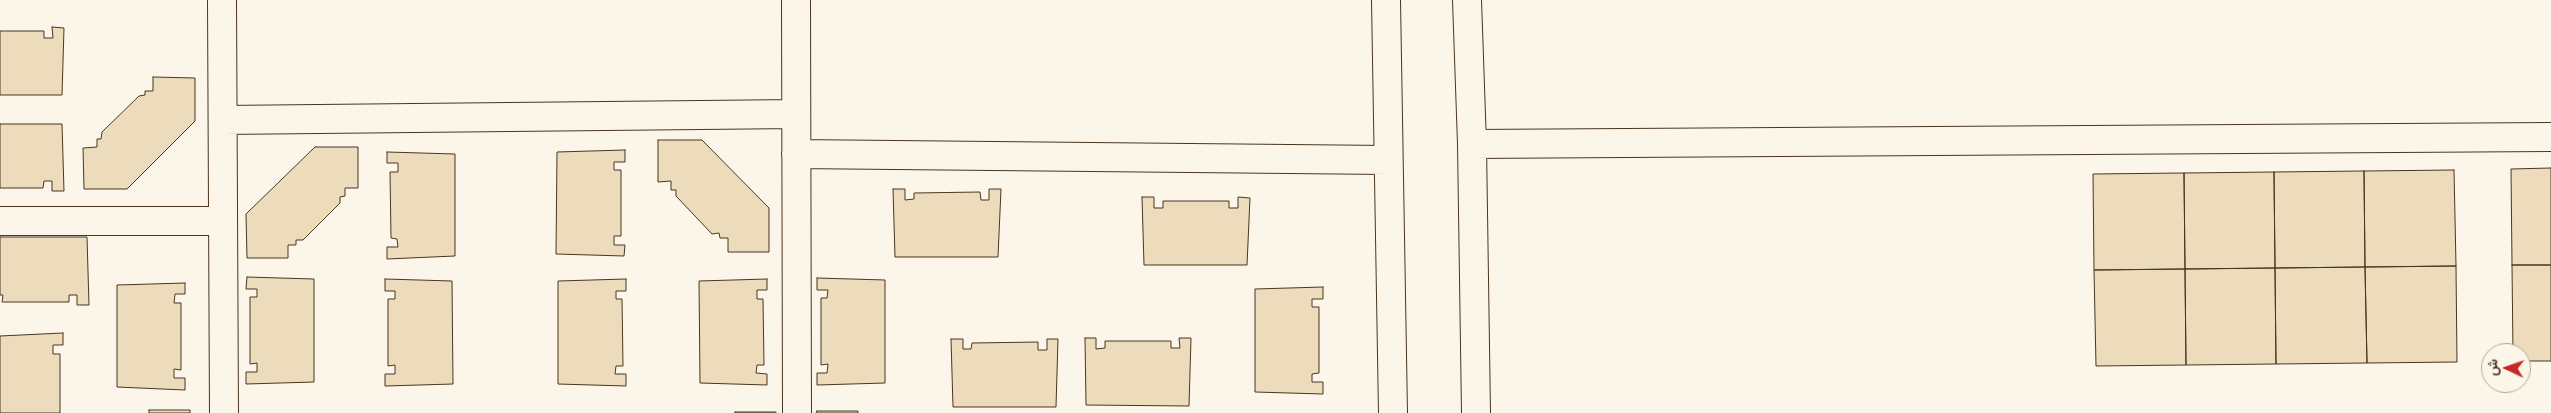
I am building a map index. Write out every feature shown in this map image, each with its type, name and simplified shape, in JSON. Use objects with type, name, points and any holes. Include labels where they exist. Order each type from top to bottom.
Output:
[{"type":"street","points":[[222,0],[224,413]]},
{"type":"street","points":[[796,0],[797,413]]},
{"type":"street","points":[[1386,0],[1387,160],[1394,413]]},
{"type":"street","points":[[1467,0],[1472,144],[1476,413]]},
{"type":"street","points":[[222,120],[796,114]]},
{"type":"street","points":[[1472,144],[2551,137]]},
{"type":"street","points":[[796,154],[1387,160]]},
{"type":"street","points":[[0,221],[223,221]]},
{"type":"building","points":[[52,27],[64,28],[62,95],[0,95],[0,31],[44,31],[44,38],[53,38]]},
{"type":"building","points":[[153,77],[195,78],[195,121],[127,189],[84,189],[83,148],[97,147],[97,139],[101,139],[102,132],[139,96],[145,95],[145,91],[153,91]]},
{"type":"building","points":[[0,124],[62,124],[64,191],[52,191],[52,181],[44,181],[43,188],[0,188]]},
{"type":"building","points":[[658,140],[702,140],[769,208],[769,252],[728,252],[728,238],[720,238],[719,233],[712,234],[676,196],[676,190],[671,190],[671,181],[658,182]]},
{"type":"building","points":[[315,147],[358,147],[358,188],[345,188],[345,196],[340,197],[340,203],[303,240],[296,240],[296,245],[288,245],[288,258],[247,258],[246,214]]},
{"type":"building","points":[[625,150],[625,162],[614,162],[614,170],[621,170],[621,236],[614,236],[614,245],[625,245],[624,256],[556,254],[557,152]]},
{"type":"building","points":[[387,152],[455,154],[455,256],[387,259],[387,247],[398,247],[397,239],[391,238],[390,172],[398,172],[398,163],[387,163]]},
{"type":"building","points":[[2551,168],[2551,265],[2512,265],[2511,169]]},
{"type":"building","points":[[2454,170],[2456,266],[2365,267],[2364,171]]},
{"type":"building","points":[[2364,171],[2365,267],[2275,268],[2274,172]]},
{"type":"building","points":[[2274,172],[2275,268],[2185,269],[2184,173]]},
{"type":"building","points":[[2184,173],[2185,269],[2094,270],[2093,174]]},
{"type":"building","points":[[893,189],[905,189],[905,200],[914,199],[914,193],[980,192],[981,200],[989,200],[989,189],[1001,189],[998,257],[895,257]]},
{"type":"building","points":[[1142,197],[1154,197],[1154,208],[1163,208],[1163,201],[1229,201],[1229,208],[1238,208],[1238,197],[1250,198],[1247,265],[1144,265]]},
{"type":"building","points":[[0,237],[87,237],[89,305],[77,305],[77,295],[69,295],[69,302],[2,302],[3,295],[0,295]]},
{"type":"building","points":[[2512,265],[2551,265],[2551,361],[2531,361],[2531,343],[2513,343]]},
{"type":"building","points":[[2456,266],[2457,362],[2367,363],[2365,267]]},
{"type":"building","points":[[2365,267],[2367,363],[2276,364],[2275,268]]},
{"type":"building","points":[[2275,268],[2276,364],[2186,365],[2185,269]]},
{"type":"building","points":[[2185,269],[2186,365],[2096,366],[2094,270]]},
{"type":"building","points":[[247,277],[314,279],[314,382],[246,384],[246,372],[257,372],[257,363],[250,364],[250,297],[257,297],[257,289],[246,289]]},
{"type":"building","points":[[817,278],[885,280],[885,383],[817,385],[817,373],[827,373],[828,364],[821,365],[821,298],[827,298],[828,290],[817,290]]},
{"type":"building","points":[[385,279],[452,281],[453,384],[385,386],[385,374],[395,374],[395,365],[388,366],[388,299],[395,299],[395,291],[385,291]]},
{"type":"building","points":[[626,279],[626,291],[616,291],[616,299],[622,299],[623,366],[616,366],[615,374],[626,374],[626,386],[558,384],[558,281]]},
{"type":"building","points":[[767,279],[767,290],[757,290],[757,299],[763,299],[764,365],[757,365],[756,373],[767,374],[767,385],[700,383],[699,281]]},
{"type":"building","points":[[185,283],[185,294],[175,294],[174,303],[181,303],[181,370],[174,369],[174,378],[185,378],[185,390],[117,387],[117,285]]},
{"type":"building","points":[[1323,287],[1323,299],[1312,299],[1312,307],[1319,307],[1319,373],[1312,374],[1312,382],[1323,382],[1323,394],[1255,392],[1255,289]]},
{"type":"building","points":[[63,333],[63,345],[53,345],[53,354],[60,354],[60,413],[0,413],[0,336]]},
{"type":"building","points":[[1085,338],[1096,338],[1096,349],[1105,348],[1105,341],[1171,341],[1171,348],[1180,348],[1179,338],[1191,338],[1189,406],[1086,405]]},
{"type":"building","points":[[951,339],[963,339],[963,349],[971,349],[972,343],[1038,342],[1038,350],[1047,350],[1047,339],[1058,339],[1056,407],[953,407]]},
{"type":"building","points":[[149,410],[190,410],[190,413],[149,413]]},
{"type":"building","points":[[817,411],[858,411],[858,413],[816,413]]},
{"type":"building","points":[[776,412],[776,413],[735,413]]}]
